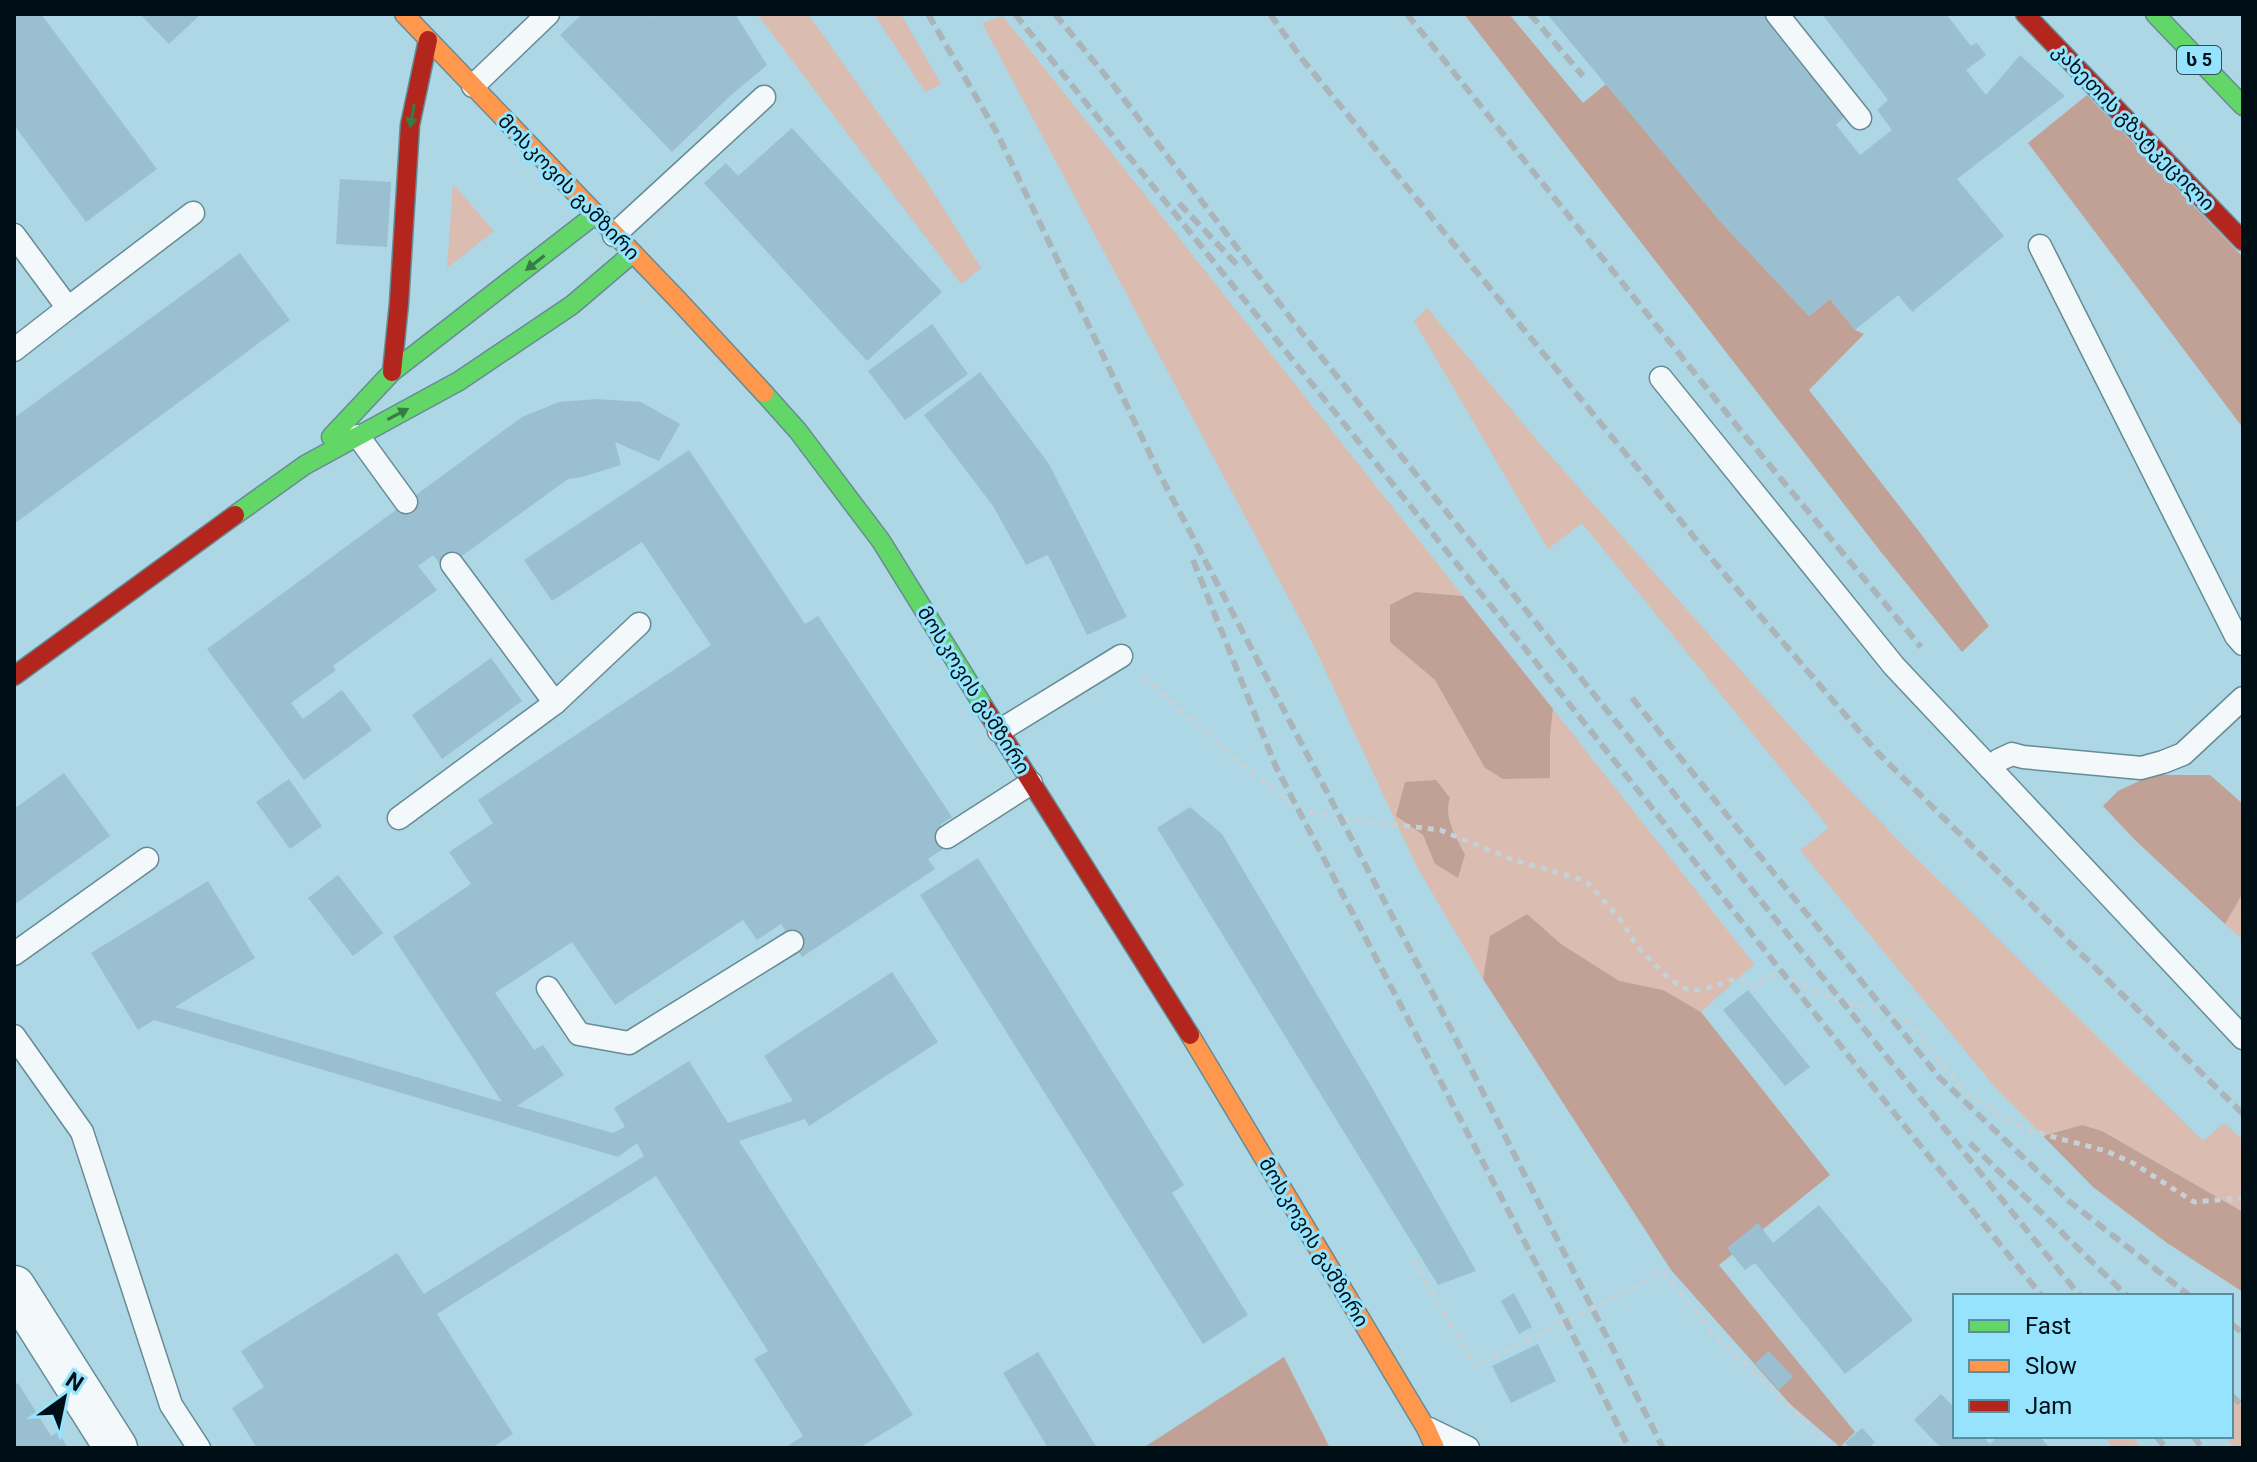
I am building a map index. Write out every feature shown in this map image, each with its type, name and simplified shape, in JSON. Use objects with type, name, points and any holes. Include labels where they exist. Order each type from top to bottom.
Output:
[{"type":"main road","name":"მოსკოვის გამზირი","points":[[404,14],[633,253],[808,443],[881,541],[1163,990],[1431,1438]]},
{"type":"main road","name":"კახეთის გზატკეცილი","points":[[2025,14],[2243,241]]},
{"type":"main road","name":"ს 5","points":[[2155,14],[2243,106]]},
{"type":"main road","points":[[392,372],[410,125],[428,40]]},
{"type":"main road","points":[[305,465],[392,372],[596,214]]},
{"type":"main road","points":[[14,676],[305,465],[472,373],[572,305],[633,253]]},
{"type":"street","points":[[18,1301],[116,1448]]},
{"type":"lane","points":[[473,86],[548,14]]},
{"type":"lane","points":[[1777,14],[1860,118]]},
{"type":"lane","points":[[614,235],[764,97]]},
{"type":"lane","points":[[14,350],[193,213]]},
{"type":"lane","points":[[14,235],[68,308]]},
{"type":"lane","points":[[2040,246],[2229,622],[2243,644]]},
{"type":"lane","points":[[1661,378],[1894,666],[2243,1038]]},
{"type":"lane","points":[[358,436],[406,502]]},
{"type":"lane","points":[[452,564],[555,703]]},
{"type":"lane","points":[[399,818],[555,703],[639,624]]},
{"type":"lane","points":[[999,731],[1121,656]]},
{"type":"lane","points":[[1990,768],[2012,754],[2141,768],[2163,762],[2183,754],[2243,698]]},
{"type":"lane","points":[[947,837],[1031,783]]},
{"type":"lane","points":[[14,954],[147,859]]},
{"type":"lane","points":[[548,988],[579,1034],[629,1043],[792,942]]},
{"type":"lane","points":[[14,1036],[82,1132],[171,1405],[199,1448]]},
{"type":"lane","points":[[1431,1438],[1468,1448]]},
{"type":"path","points":[[1121,656],[1236,760],[1299,810],[1440,830],[1511,859],[1586,881],[1620,919],[1637,946],[1668,978],[1686,989],[1702,990],[1738,978],[1756,987],[1765,977],[1778,974],[1845,1004],[1883,1009],[1908,1022],[1969,1096],[2024,1129],[2106,1151],[2133,1163],[2194,1202],[2243,1198]]},
{"type":"path","points":[[1413,1260],[1475,1366],[1642,1284],[1662,1270],[1710,1330],[1832,1448]]},
{"type":"shaded area","points":[[757,14],[808,14],[925,179],[981,268],[961,284]]},
{"type":"shaded area","points":[[874,14],[901,14],[941,84],[925,92]]},
{"type":"shaded area","points":[[1464,14],[1509,14],[1583,103],[1606,84],[1720,221],[1809,316],[1830,299],[1855,330],[1864,334],[1809,390],[1989,626],[1962,652],[1881,552]]},
{"type":"shaded area","points":[[1003,16],[1463,596],[1415,592],[1390,641],[1435,680],[1459,719],[1550,736],[1553,709],[1754,964],[1701,1012],[1663,990],[1619,982],[1561,944],[1527,914],[1490,936],[1483,979],[1417,867],[1312,642],[982,23]],"holes":[[[1405,782],[1447,807],[1451,825],[1465,855],[1458,878],[1435,864],[1423,835],[1397,816]]]},
{"type":"shaded area","points":[[2087,95],[2243,257],[2243,428],[2028,143]]},
{"type":"shaded area","points":[[453,184],[494,231],[447,268]]},
{"type":"shaded area","points":[[1427,308],[1541,445],[1814,753],[1900,842],[2203,1141],[2224,1123],[2243,1140],[2243,1212],[2102,1131],[2082,1125],[2043,1136],[1995,1087],[1800,850],[1829,828],[1582,523],[1548,549],[1414,321]]},
{"type":"shaded area","points":[[1415,592],[1463,596],[1553,709],[1550,778],[1503,779],[1485,768],[1435,680],[1390,642],[1390,605]]},
{"type":"shaded area","points":[[2152,775],[2210,775],[2243,804],[2243,893],[2225,924],[2103,806],[2118,791]]},
{"type":"shaded area","points":[[1436,780],[1450,798],[1448,813],[1465,855],[1458,878],[1435,864],[1423,835],[1396,816],[1405,782]]},
{"type":"shaded area","points":[[2243,893],[2243,940],[2225,924]]},
{"type":"shaded area","points":[[1527,914],[1561,944],[1619,981],[1663,990],[1701,1012],[1830,1175],[1719,1265],[1855,1432],[1840,1447],[1790,1404],[1671,1270],[1483,979],[1490,936]]},
{"type":"shaded area","points":[[2082,1125],[2102,1131],[2243,1212],[2243,1292],[2167,1243],[2093,1187],[2043,1136]]},
{"type":"shaded area","points":[[1284,1357],[1330,1448],[1143,1448]]},
{"type":"shaded area","points":[[2233,1398],[2243,1407],[2243,1448],[2235,1448],[2227,1438],[2233,1438]]},
{"type":"shaded area","points":[[2106,1438],[2134,1438],[2141,1448],[2113,1448]]},
{"type":"building","points":[[14,14],[41,14],[157,169],[86,222],[14,125]]},
{"type":"building","points":[[140,14],[201,14],[169,44]]},
{"type":"building","points":[[582,14],[650,14],[654,17],[657,14],[735,14],[767,65],[672,152],[560,35]]},
{"type":"building","points":[[1547,14],[1763,14],[1847,114],[1836,125],[1860,155],[1892,130],[1877,110],[1888,100],[1822,14],[1946,14],[1971,46],[1977,43],[1986,55],[1966,70],[1986,95],[2020,55],[2065,96],[1957,179],[2004,236],[1912,312],[1898,295],[1855,330],[1830,299],[1809,316],[1720,221]]},
{"type":"building","points":[[792,128],[942,292],[867,361],[704,183],[726,163],[738,176]]},
{"type":"building","points":[[340,179],[391,182],[387,247],[336,244]]},
{"type":"building","points":[[240,253],[290,320],[14,524],[14,418]]},
{"type":"building","points":[[932,324],[968,374],[905,420],[868,371]]},
{"type":"building","points":[[980,372],[1049,464],[1127,617],[1087,635],[1048,555],[1026,565],[993,506],[924,415]]},
{"type":"building","points":[[597,399],[641,402],[680,424],[659,461],[615,442],[621,465],[568,479],[444,569],[433,555],[418,566],[437,590],[333,666],[336,670],[291,703],[303,719],[342,690],[372,730],[304,780],[207,649],[522,417],[559,402]]},
{"type":"building","points":[[689,450],[805,624],[818,616],[952,817],[940,825],[952,843],[928,859],[935,869],[802,957],[781,924],[757,940],[743,920],[615,1005],[572,942],[495,993],[534,1050],[543,1045],[564,1075],[517,1106],[613,1133],[625,1127],[614,1108],[689,1061],[728,1123],[793,1101],[764,1056],[892,972],[938,1042],[809,1126],[805,1119],[739,1141],[913,1415],[859,1448],[784,1448],[803,1436],[754,1359],[768,1351],[656,1176],[437,1314],[513,1434],[491,1448],[257,1448],[232,1408],[264,1387],[241,1351],[397,1253],[424,1294],[644,1156],[637,1143],[618,1157],[154,1020],[138,1030],[91,953],[208,881],[255,958],[175,1007],[502,1102],[393,937],[471,884],[449,852],[493,823],[478,800],[711,645],[642,542],[552,601],[524,560]]},
{"type":"building","points":[[491,658],[522,701],[442,759],[412,715]]},
{"type":"building","points":[[64,773],[110,836],[14,905],[14,809]]},
{"type":"building","points":[[289,779],[322,826],[290,849],[256,802]]},
{"type":"building","points":[[1190,807],[1222,834],[1476,1271],[1438,1285],[1157,828]]},
{"type":"building","points":[[978,858],[1184,1185],[1172,1193],[1248,1315],[1203,1344],[920,895]]},
{"type":"building","points":[[338,875],[383,933],[353,956],[308,898]]},
{"type":"building","points":[[1748,990],[1810,1067],[1785,1086],[1723,1010]]},
{"type":"building","points":[[1819,1205],[1913,1320],[1845,1374],[1755,1263],[1745,1270],[1727,1248],[1758,1223],[1773,1243]]},
{"type":"building","points":[[1514,1293],[1532,1327],[1519,1334],[1501,1301]]},
{"type":"building","points":[[1538,1344],[1556,1381],[1511,1403],[1492,1366]]},
{"type":"building","points":[[1769,1351],[1793,1377],[1779,1390],[1755,1363]]},
{"type":"building","points":[[1038,1352],[1097,1448],[1048,1448],[1003,1373]]},
{"type":"building","points":[[18,1383],[51,1436],[58,1432],[68,1448],[14,1448],[14,1385]]},
{"type":"building","points":[[1941,1394],[1953,1406],[1953,1438],[1984,1438],[1990,1444],[1996,1438],[2041,1438],[2050,1448],[1941,1448],[1914,1420]]},
{"type":"building","points":[[1862,1428],[1875,1442],[1869,1448],[1850,1448],[1845,1443]]},
{"type":"railway","points":[[928,14],[997,133],[1158,471],[1428,984],[1663,1448]]},
{"type":"railway","points":[[1015,14],[2040,1294]]},
{"type":"railway","points":[[1055,14],[1114,86],[1302,333],[2078,1294]]},
{"type":"railway","points":[[1270,14],[1302,59],[1726,576],[1878,753],[2243,1114]]},
{"type":"railway","points":[[1407,14],[1737,426],[1921,647]]},
{"type":"railway","points":[[1530,14],[1583,76]]},
{"type":"railway","points":[[1179,203],[1239,267]]},
{"type":"railway","points":[[1193,560],[1276,767],[1566,1321],[1629,1448]]},
{"type":"railway","points":[[1632,698],[1939,1077],[2070,1202],[2187,1294]]},
{"type":"railway","points":[[1970,1143],[2125,1294]]},
{"type":"railway","points":[[2233,1326],[2243,1333]]},
{"type":"railway","points":[[2233,1397],[2243,1406]]},
{"type":"railway","points":[[2158,1438],[2166,1448]]},
{"type":"railway","points":[[2194,1438],[2202,1448]]},
{"type":"traffic: fast","points":[[2155,14],[2243,106]]},
{"type":"traffic: fast","points":[[331,437],[392,372],[596,214]]},
{"type":"traffic: fast","points":[[235,515],[305,465],[459,381],[572,305],[633,253]]},
{"type":"traffic: fast","points":[[764,393],[798,431],[881,541],[984,707]]},
{"type":"traffic: slow","points":[[404,14],[764,393]]},
{"type":"traffic: slow","points":[[1190,1035],[1426,1428],[1435,1448]]},
{"type":"traffic: jam","points":[[2025,14],[2243,241]]},
{"type":"traffic: jam","points":[[392,372],[410,125],[428,40]]},
{"type":"traffic: jam","points":[[14,676],[235,515]]},
{"type":"traffic: jam","points":[[984,707],[1190,1035]]}]
